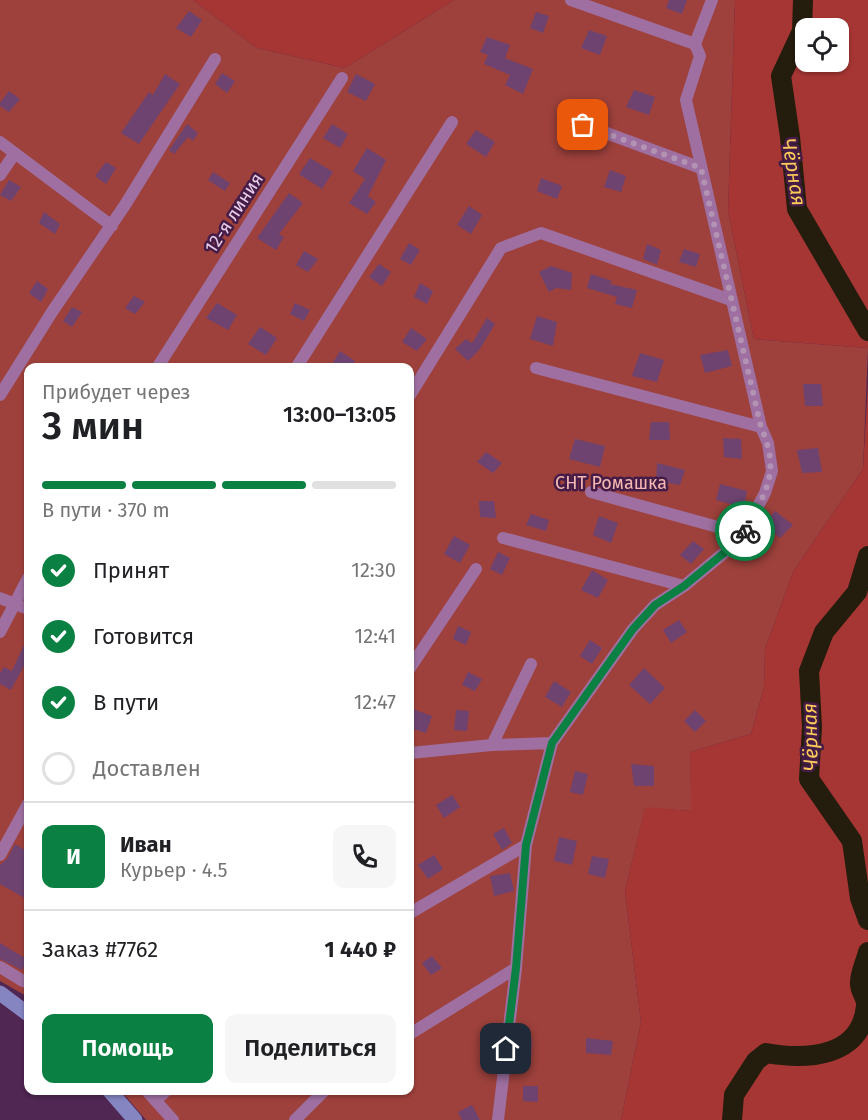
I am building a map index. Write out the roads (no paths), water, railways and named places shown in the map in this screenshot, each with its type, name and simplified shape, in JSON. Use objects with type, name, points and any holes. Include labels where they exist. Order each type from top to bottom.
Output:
[{"type":"main road","points":[[0,993],[24,1011]]},
{"type":"main road","points":[[113,1095],[135,1120]]},
{"type":"street","points":[[571,0],[695,44]]},
{"type":"street","points":[[498,1120],[516,968],[526,845],[552,743],[633,629],[655,605],[684,586],[744,534],[765,493],[772,471],[768,443],[761,427],[686,100],[700,56],[695,44],[711,0]]},
{"type":"street","points":[[0,395],[52,312],[111,225],[215,59]]},
{"type":"street","name":"12-я линия","points":[[160,363],[342,78]]},
{"type":"street","points":[[563,117],[701,168]]},
{"type":"street","points":[[299,363],[452,122]]},
{"type":"street","points":[[0,142],[111,225]]},
{"type":"street","points":[[0,176],[15,153]]},
{"type":"street","points":[[414,389],[501,248],[540,233],[731,300]]},
{"type":"street","points":[[536,368],[761,427]]},
{"type":"street","points":[[591,492],[744,534]]},
{"type":"street","points":[[503,538],[684,586]]},
{"type":"street","points":[[414,662],[476,569]]},
{"type":"street","points":[[0,632],[24,586]]},
{"type":"street","points":[[0,598],[24,607]]},
{"type":"street","points":[[492,745],[531,664]]},
{"type":"street","points":[[414,753],[492,745],[552,743]]},
{"type":"street","points":[[0,855],[24,811]]},
{"type":"street","points":[[414,912],[526,845]]},
{"type":"street","points":[[0,967],[24,981]]},
{"type":"street","points":[[414,1032],[516,968]]},
{"type":"street","points":[[151,1095],[173,1120]]},
{"type":"street","points":[[156,1101],[162,1095]]},
{"type":"street","points":[[295,1120],[320,1095]]},
{"type":"waterway","name":"Чёрная","points":[[803,0],[802,31],[781,76],[797,209],[868,331]]},
{"type":"waterway","name":"Чёрная","points":[[868,556],[857,592],[824,632],[809,671],[812,727],[809,779],[852,841],[860,898],[868,920]]},
{"type":"waterway","name":"Чёрная","points":[[732,1120],[734,1095],[756,1061],[766,1053],[814,1055],[843,1046],[854,1036],[862,1023],[866,1006],[860,980],[868,952]]},
{"type":"park label","name":"СНТ Ромашка","points":[[611,483]]}]
